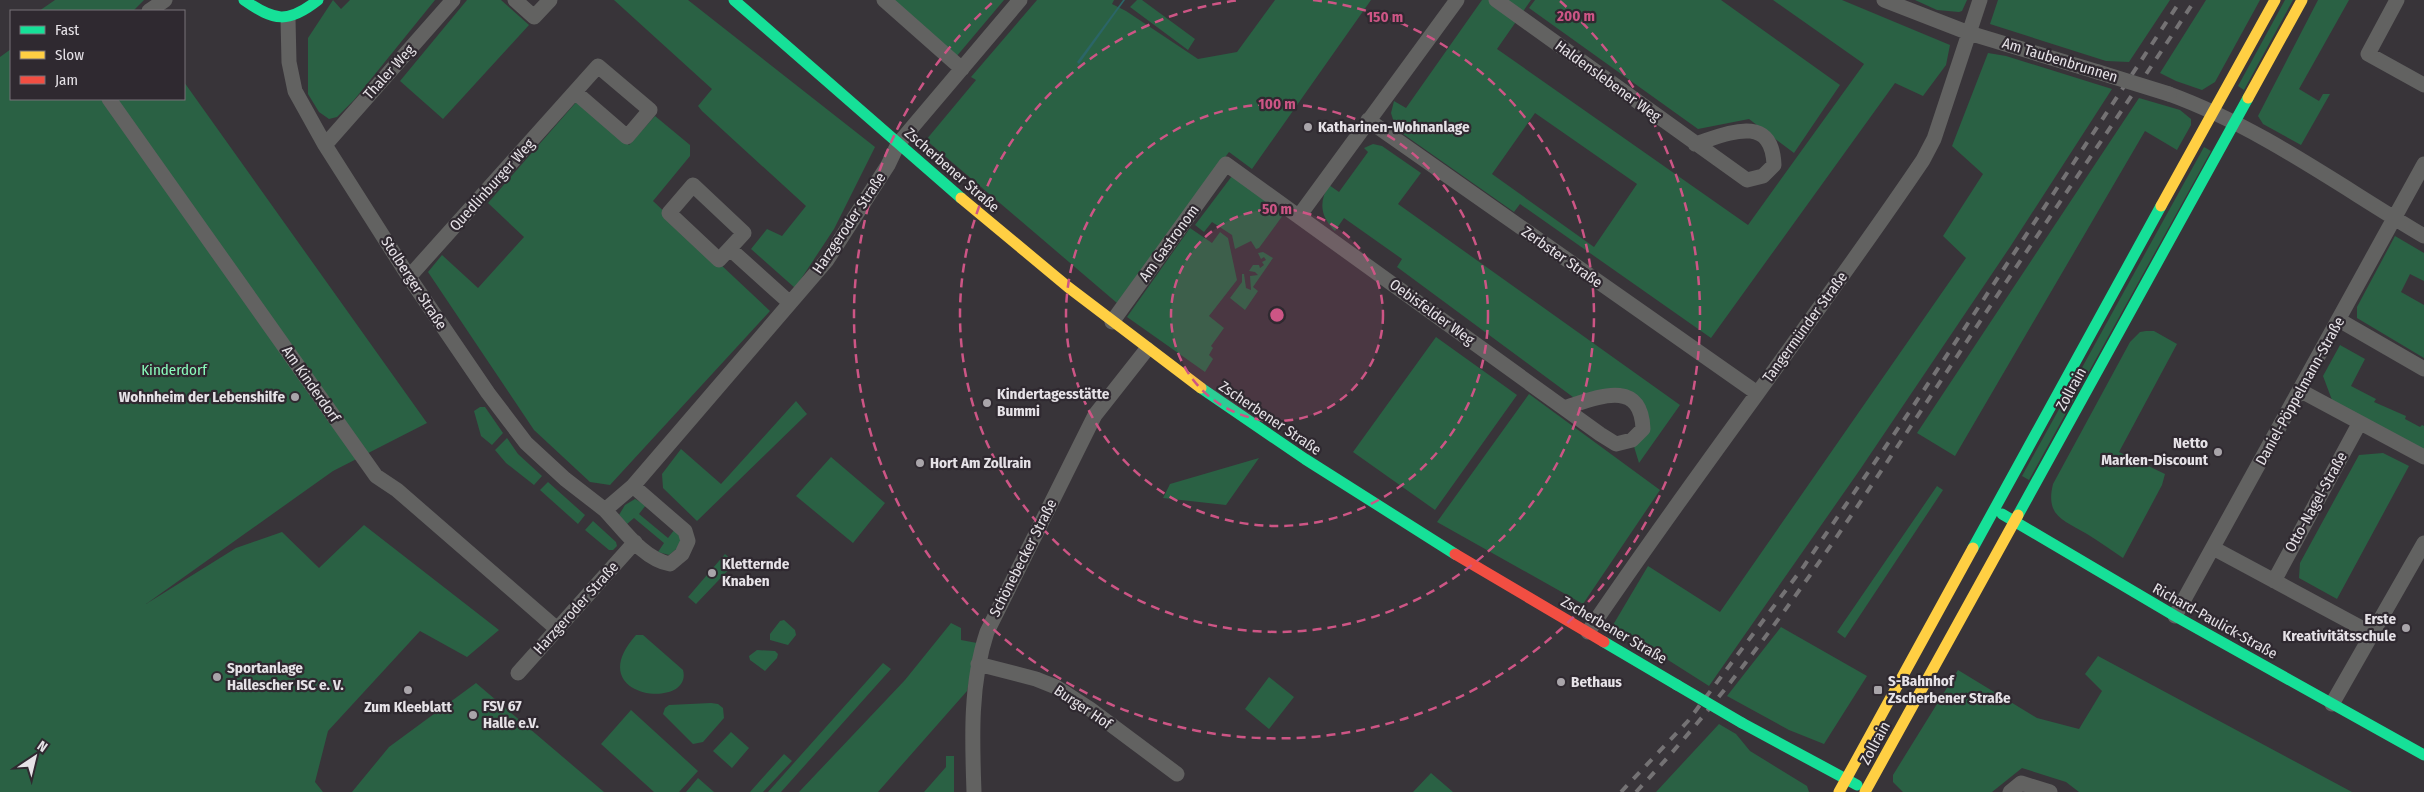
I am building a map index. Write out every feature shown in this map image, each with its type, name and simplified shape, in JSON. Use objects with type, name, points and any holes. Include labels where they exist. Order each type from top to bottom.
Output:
[{"type":"street","points":[[150,10],[165,0]]},
{"type":"street","points":[[244,0],[270,16],[288,19],[298,16],[318,0]]},
{"type":"street","name":"Thaler Weg","points":[[325,145],[454,0]]},
{"type":"street","points":[[515,0],[534,17],[550,0]]},
{"type":"street","name":"Zscherbener Straße","points":[[734,0],[1019,248],[1147,349],[1260,430],[1345,487],[1588,632],[1742,723],[1867,791]]},
{"type":"street","points":[[884,0],[962,69]]},
{"type":"street","name":"Harzgeroder Straße","points":[[604,510],[633,486],[827,260],[888,165],[898,144],[1020,0]]},
{"type":"street","points":[[1299,216],[1457,0]]},
{"type":"street","name":"Haldenslebener Weg","points":[[1496,0],[1695,144],[1747,180],[1763,176],[1774,165],[1773,149],[1764,136],[1747,130],[1730,133],[1695,144]]},
{"type":"street","name":"Am Taubenbrunnen","points":[[1884,0],[1969,33],[2169,94],[2214,113],[2424,236]]},
{"type":"street","name":"Tangermünder Straße","points":[[1588,632],[1757,393],[1838,283],[1923,160],[1934,139],[1980,0]]},
{"type":"street","name":"Zollrain","points":[[1839,792],[2276,0]]},
{"type":"street","name":"Zollrain","points":[[1867,791],[2302,0]]},
{"type":"street","points":[[2397,0],[2368,54],[2424,85]]},
{"type":"street","name":"Stolberger Straße","points":[[288,19],[289,62],[292,83],[325,145],[488,393],[526,443],[565,479],[604,510]]},
{"type":"street","name":"Quedlinburger Weg","points":[[410,277],[574,92],[598,66],[650,110],[627,137],[574,92]]},
{"type":"street","name":"Am Kinderdorf","points":[[110,100],[376,476],[397,490],[557,629]]},
{"type":"street","name":"Zerbster Straße","points":[[1368,120],[1757,393]]},
{"type":"street","name":"Oebisfelder Weg","points":[[1226,164],[1564,408],[1616,444],[1632,440],[1643,429],[1642,413],[1633,400],[1616,394],[1599,397],[1564,408]]},
{"type":"street","name":"Am Gastronom","points":[[1112,322],[1226,164]]},
{"type":"street","name":"Daniel-Pöppelmann-Straße","points":[[2175,616],[2301,391],[2424,164]]},
{"type":"street","points":[[693,185],[744,233],[730,248],[719,260],[668,213],[693,185]]},
{"type":"street","points":[[730,248],[790,303]]},
{"type":"street","points":[[2339,320],[2424,369]]},
{"type":"street","name":"Schönebecker Straße","points":[[974,792],[972,740],[978,664],[987,632],[1000,602],[1096,415],[1147,349]]},
{"type":"street","points":[[2301,391],[2359,424],[2424,457]]},
{"type":"street","name":"Otto-Nagel-Straße","points":[[2274,581],[2359,424]]},
{"type":"street","points":[[604,510],[635,542],[657,561],[670,564],[682,554],[688,541],[685,532],[633,486]]},
{"type":"street","name":"Richard-Paulick-Straße","points":[[1994,509],[2175,616],[2424,755]]},
{"type":"street","name":"Harzgeroder Straße","points":[[518,673],[635,542]]},
{"type":"street","points":[[2332,704],[2424,543]]},
{"type":"street","points":[[2213,548],[2371,633]]},
{"type":"street","name":"Burger Hof","points":[[978,664],[1036,679],[1056,687],[1090,709],[1177,774]]},
{"type":"street","points":[[2010,792],[2020,783],[2050,792]]},
{"type":"green space","points":[[55,0],[144,0],[134,10],[40,10]]},
{"type":"green space","points":[[333,0],[341,9],[350,0],[435,0],[354,100],[337,117],[329,119],[319,112],[308,94],[308,38]]},
{"type":"green space","points":[[467,0],[501,0],[529,25],[443,119],[400,81]]},
{"type":"green space","points":[[614,0],[688,0],[875,147],[834,229],[795,288],[751,249],[767,229],[782,236],[806,206],[702,111],[698,106],[712,89]]},
{"type":"green space","points":[[893,0],[1004,0],[956,57]]},
{"type":"green space","points":[[1037,0],[1114,0],[1112,4],[1126,11],[1198,59],[1237,52],[1275,0],[1371,0],[1252,169],[1229,152],[1117,303],[926,140],[976,80],[971,77]]},
{"type":"green space","points":[[1137,0],[1142,0],[1195,39],[1188,50],[1130,7]]},
{"type":"green space","points":[[1482,0],[1531,0],[1497,49],[1748,225],[1864,64],[1773,0],[1842,0],[1950,45],[1946,65],[1923,96],[1895,83],[1711,338],[1520,204],[1514,212],[1396,129],[1391,113],[1394,101],[1406,108]],"holes":[[[1535,113],[1637,184],[1594,247],[1492,174]]]},
{"type":"green space","points":[[1535,0],[1721,0],[1840,85],[1794,153],[1749,119],[1698,129],[1529,8]]},
{"type":"green space","points":[[1915,0],[1967,0],[1962,11],[1959,12],[1937,10]]},
{"type":"green space","points":[[1998,0],[2170,0],[2129,62],[2106,61],[1990,24]]},
{"type":"green space","points":[[2206,0],[2260,0],[2215,82],[2202,90],[2160,73]]},
{"type":"green space","points":[[2285,0],[2293,0],[2244,90],[2238,86]]},
{"type":"green space","points":[[2318,0],[2349,0],[2299,89],[2319,101],[2323,94],[2330,94],[2301,145],[2263,124],[2258,116]]},
{"type":"green space","name":"Kinderdorf","points":[[10,50],[10,100],[185,100],[185,83],[427,423],[333,471],[146,604],[236,548],[282,532],[319,568],[364,525],[499,630],[467,657],[420,631],[328,731],[315,782],[323,792],[0,792],[0,57]]},
{"type":"green space","points":[[1988,53],[2006,56],[2112,89],[2010,247],[1859,471],[1709,686],[1613,625],[1648,566],[1720,612],[1966,258],[1943,236],[1983,174],[1952,146]]},
{"type":"green space","points":[[2139,98],[2180,110],[2191,119],[2191,125],[2177,150],[2145,131],[1955,456],[1917,433]]},
{"type":"green space","points":[[578,100],[629,145],[655,116],[690,145],[690,156],[653,201],[770,311],[610,485],[590,482],[534,430],[428,272],[442,255],[478,288],[524,237],[488,203]]},
{"type":"green space","points":[[1373,144],[1382,146],[1421,173],[1398,204],[1680,405],[1639,463],[1632,440],[1643,429],[1633,400],[1581,403],[1397,267],[1402,259],[1344,218],[1335,231],[1330,226],[1324,215],[1322,204],[1329,185],[1339,192],[1368,152],[1364,148]]},
{"type":"green space","points":[[2204,147],[2211,151],[2029,480],[2022,476]]},
{"type":"green space","points":[[1232,176],[1286,211],[1259,248],[1256,249],[1251,241],[1235,249],[1232,235],[1212,222],[1204,232],[1195,225]]},
{"type":"green space","points":[[1190,228],[1212,243],[1220,232],[1228,238],[1237,280],[1209,316],[1224,328],[1211,346],[1213,348],[1209,355],[1213,359],[1205,372],[1127,317]]},
{"type":"green space","points":[[2395,236],[2424,253],[2424,281],[2410,274],[2401,292],[2424,305],[2424,358],[2357,318],[2357,307]]},
{"type":"green space","points":[[1263,252],[1273,258],[1253,287],[1258,291],[1245,310],[1230,298],[1242,282],[1242,274],[1244,274],[1246,288],[1251,290],[1250,276],[1258,275],[1255,272],[1249,271],[1253,265],[1259,265],[1260,268],[1264,265],[1262,262],[1266,260],[1264,257],[1261,259],[1258,253]]},
{"type":"green space","points":[[2154,331],[2177,344],[2119,452],[2165,474],[2162,485],[2123,558],[2058,516],[2054,511],[2051,495],[2053,484],[2130,342],[2140,332]]},
{"type":"green space","points":[[1436,337],[1517,395],[1435,510],[1353,452]]},
{"type":"green space","points":[[2340,345],[2365,359],[2351,386],[2376,399],[2374,402],[2406,416],[2405,419],[2420,427],[2424,426],[2424,452],[2332,400],[2323,376]]},
{"type":"green space","points":[[1529,394],[1660,490],[1583,604],[1437,522]]},
{"type":"green space","points":[[796,401],[807,414],[697,521],[663,488],[662,474],[681,449],[721,484]]},
{"type":"green space","points":[[480,407],[485,407],[503,433],[492,445],[481,436],[474,411]]},
{"type":"green space","points":[[507,438],[518,454],[542,476],[534,485],[506,463],[495,450]]},
{"type":"green space","points":[[2383,453],[2409,466],[2337,599],[2299,578],[2300,563],[2359,455]]},
{"type":"green space","points":[[831,457],[885,503],[853,543],[796,496]]},
{"type":"green space","points":[[1259,458],[1226,505],[1163,498],[1170,484]]},
{"type":"green space","points":[[548,482],[585,515],[578,524],[540,490]]},
{"type":"green space","points":[[1937,486],[1943,490],[1845,638],[1837,632]]},
{"type":"green space","points":[[635,499],[646,505],[639,514],[668,538],[675,529],[680,537],[680,546],[669,555],[658,552],[664,543],[634,518],[627,524],[619,515],[625,505]]},
{"type":"green space","points":[[593,521],[616,542],[617,546],[613,550],[609,550],[585,530]]},
{"type":"green space","points":[[725,554],[735,563],[696,604],[688,597]]},
{"type":"green space","points":[[784,620],[795,630],[796,635],[788,645],[770,640],[770,634],[780,621]]},
{"type":"green space","points":[[951,623],[961,628],[961,640],[977,643],[967,691],[878,792],[799,792],[905,680]]},
{"type":"green space","points":[[1781,627],[1867,676],[1824,744],[1789,730],[1727,696]]},
{"type":"green space","points":[[636,635],[643,635],[683,670],[682,683],[672,691],[658,694],[642,692],[629,685],[621,673],[622,657]]},
{"type":"green space","points":[[757,650],[775,651],[778,654],[777,658],[765,671],[750,660],[749,656]]},
{"type":"green space","points":[[2098,656],[2352,792],[2079,792],[2066,782],[2022,768],[1992,792],[1903,792],[1893,782],[1893,775],[1958,670],[2037,718],[2079,729],[2102,691],[2085,674]]},
{"type":"green space","points":[[883,663],[891,669],[781,792],[768,792]]},
{"type":"green space","points":[[1269,677],[1294,697],[1269,729],[1245,709]]},
{"type":"green space","name":"FSV 67 Halle e.V.","points":[[476,683],[604,792],[352,792],[389,747]]},
{"type":"green space","points":[[718,704],[723,708],[724,718],[703,742],[693,744],[663,714],[665,708],[669,705]]},
{"type":"green space","points":[[631,710],[698,771],[679,792],[654,792],[601,744]]},
{"type":"green space","points":[[1719,724],[1736,734],[1750,751],[1807,786],[1809,792],[1656,792]]},
{"type":"green space","points":[[731,732],[749,748],[732,768],[713,751]]},
{"type":"green space","points":[[784,754],[792,761],[763,792],[750,792]]},
{"type":"green space","points":[[946,756],[954,756],[954,792],[924,792],[946,767]]},
{"type":"green space","points":[[1431,773],[1453,792],[1413,792]]},
{"type":"green space","points":[[698,778],[714,792],[686,792]]},
{"type":"water","points":[[1123,0],[1125,0],[1079,64],[1077,62]]},
{"type":"railway","points":[[1621,792],[1688,721],[1804,566],[1914,405],[2181,0]]},
{"type":"railway","points":[[1636,792],[1724,691],[1804,584],[2195,0]]},
{"type":"traffic: fast","points":[[244,0],[264,12],[281,17],[298,13],[318,0]]},
{"type":"traffic: fast","points":[[734,0],[961,198]]},
{"type":"traffic: fast","points":[[2018,515],[2248,98]]},
{"type":"traffic: fast","points":[[1973,548],[2161,206]]},
{"type":"traffic: fast","points":[[1201,388],[1305,459],[1455,554]]},
{"type":"traffic: fast","points":[[2002,514],[2175,616],[2424,755]]},
{"type":"traffic: fast","points":[[1604,642],[1677,685]]},
{"type":"traffic: fast","points":[[1677,685],[1742,723]]},
{"type":"traffic: fast","points":[[1742,723],[1857,785]]},
{"type":"traffic: slow","points":[[2161,206],[2275,0]]},
{"type":"traffic: slow","points":[[2248,98],[2302,0]]},
{"type":"traffic: slow","points":[[961,198],[1068,287],[1201,388]]},
{"type":"traffic: slow","points":[[1865,792],[2018,515]]},
{"type":"traffic: slow","points":[[1839,792],[1973,548]]},
{"type":"traffic: jam","points":[[1455,554],[1604,642]]},
{"type":"place","name":"Katharinen-Wohnanlage","points":[[1308,127]]},
{"type":"place","name":"Wohnheim der Lebenshilfe","points":[[295,397]]},
{"type":"place","name":"Kindertagesstätte Bummi","points":[[987,403]]},
{"type":"place","name":"Netto Marken-Discount","points":[[2218,452]]},
{"type":"place","name":"Hort Am Zollrain","points":[[920,463]]},
{"type":"place","name":"Kletternde Knaben","points":[[712,573]]},
{"type":"place","name":"Erste Kreativitätsschule","points":[[2406,628]]},
{"type":"place","name":"Sportanlage Hallescher ISC e. V.","points":[[217,677]]},
{"type":"place","name":"Bethaus","points":[[1561,682]]},
{"type":"place","name":"Zum Kleeblatt","points":[[408,690]]},
{"type":"place","name":"S-Bahnhof Zscherbener Straße","points":[[1878,690]]},
{"type":"place","name":"FSV 67 Halle e.V.","points":[[473,715]]}]
